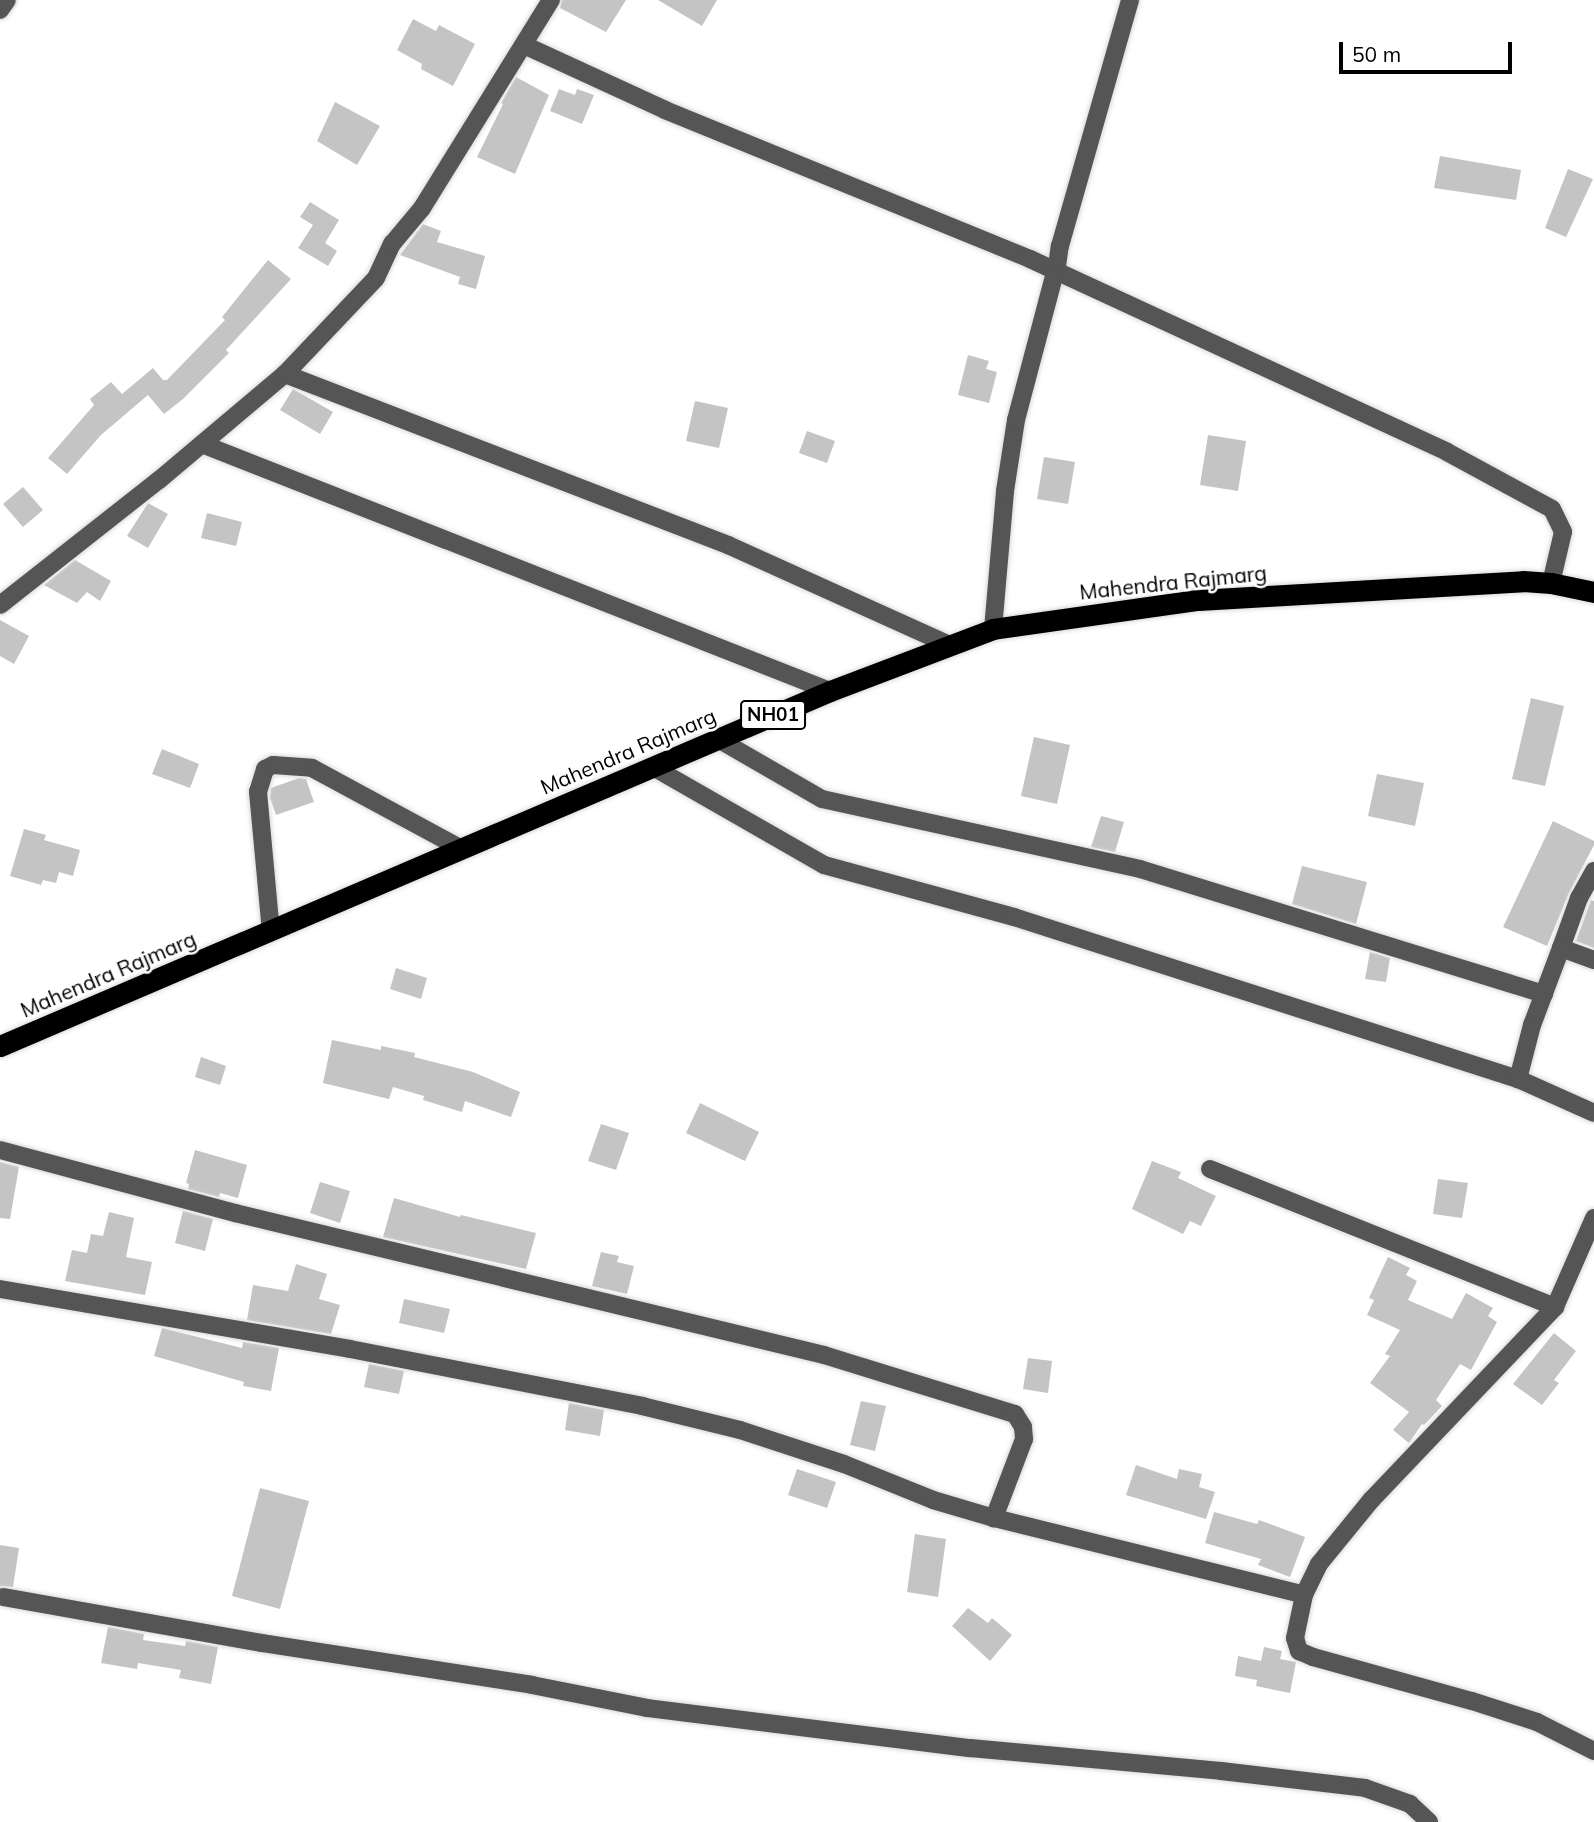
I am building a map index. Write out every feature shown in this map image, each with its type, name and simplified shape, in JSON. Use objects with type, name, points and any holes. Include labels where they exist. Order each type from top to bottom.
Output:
[{"type":"highway","name":"Mahendra Rajmarg","points":[[0,1046],[830,691],[993,629],[1198,600],[1523,582],[1551,583],[1594,592]]},
{"type":"street","points":[[0,10],[7,0]]},
{"type":"street","points":[[0,604],[202,444],[285,374],[376,278],[392,244],[422,208],[551,0]]},
{"type":"street","points":[[993,629],[1005,491],[1016,420],[1056,273],[1060,246],[1130,0]]},
{"type":"street","points":[[524,45],[665,110],[942,222],[1447,452],[1552,509],[1563,532],[1551,583]]},
{"type":"street","points":[[285,374],[728,545],[949,645]]},
{"type":"street","points":[[202,444],[830,691]]},
{"type":"street","points":[[718,739],[822,799],[1140,869],[1544,994]]},
{"type":"street","points":[[271,932],[258,792],[265,769],[273,765],[312,768],[462,849]]},
{"type":"street","points":[[653,767],[824,865],[1014,917],[1518,1079],[1594,1113]]},
{"type":"street","points":[[1518,1079],[1532,1025],[1579,898],[1594,871]]},
{"type":"street","points":[[1561,948],[1594,960]]},
{"type":"street","points":[[0,1150],[490,1276],[824,1355],[1015,1414],[1024,1427],[1024,1440],[994,1518]]},
{"type":"street","points":[[1210,1170],[1555,1307]]},
{"type":"street","points":[[1594,1218],[1555,1307],[1372,1499],[1319,1564],[1304,1595],[1295,1637],[1299,1651],[1537,1722],[1594,1751]]},
{"type":"street","points":[[0,1289],[350,1349],[642,1406],[740,1430],[844,1464],[933,1500],[994,1518],[1304,1595]]},
{"type":"street","points":[[3,1597],[262,1643],[532,1685],[647,1708],[970,1748],[1221,1770],[1365,1788],[1410,1804],[1429,1822]]},
{"type":"building","points":[[562,0],[626,0],[606,32],[560,8]]},
{"type":"building","points":[[658,0],[717,0],[702,26]]},
{"type":"building","points":[[413,19],[436,31],[439,25],[475,44],[453,86],[421,69],[422,64],[397,50]]},
{"type":"building","points":[[516,77],[549,95],[515,174],[477,157]]},
{"type":"building","points":[[559,89],[575,95],[577,89],[594,95],[582,124],[550,111]]},
{"type":"building","points":[[335,102],[380,126],[357,165],[317,141]]},
{"type":"building","points":[[1440,156],[1521,170],[1516,200],[1434,188]]},
{"type":"building","points":[[1568,169],[1593,179],[1566,237],[1545,228]]},
{"type":"building","points":[[310,202],[339,220],[325,243],[337,251],[328,266],[298,248],[313,225],[300,217]]},
{"type":"building","points":[[423,224],[441,231],[437,242],[485,256],[476,289],[458,284],[460,277],[400,255]]},
{"type":"building","points":[[268,260],[291,279],[226,350],[229,353],[183,399],[164,414],[148,395],[101,435],[67,474],[48,458],[94,405],[90,399],[111,382],[122,394],[153,368],[163,380],[167,380],[225,320],[222,317]]},
{"type":"building","points":[[968,355],[989,361],[986,369],[997,372],[989,403],[958,395]]},
{"type":"building","points":[[293,389],[333,412],[320,434],[280,410]]},
{"type":"building","points":[[695,401],[728,408],[719,448],[686,441]]},
{"type":"building","points":[[807,431],[835,441],[827,463],[799,453]]},
{"type":"building","points":[[1208,435],[1246,441],[1238,491],[1200,485]]},
{"type":"building","points":[[1044,457],[1075,462],[1068,504],[1037,499]]},
{"type":"building","points":[[23,487],[43,510],[23,527],[3,504]]},
{"type":"building","points":[[148,503],[168,514],[148,548],[127,536]]},
{"type":"building","points":[[207,513],[242,522],[236,546],[201,538]]},
{"type":"building","points":[[75,560],[111,581],[100,601],[87,592],[77,603],[44,585]]},
{"type":"building","points":[[0,620],[29,636],[14,664],[0,656]]},
{"type":"building","points":[[1531,698],[1564,706],[1545,786],[1512,779]]},
{"type":"building","points":[[1034,737],[1070,745],[1057,804],[1021,796]]},
{"type":"building","points":[[162,749],[199,764],[190,788],[152,774]]},
{"type":"building","points":[[1377,774],[1424,783],[1415,826],[1368,816]]},
{"type":"building","points":[[299,778],[306,779],[314,802],[276,815],[270,798],[271,788]]},
{"type":"building","points":[[1101,816],[1124,822],[1115,852],[1091,847]]},
{"type":"building","points":[[1553,821],[1594,841],[1594,845],[1569,893],[1547,946],[1503,927]]},
{"type":"building","points":[[24,829],[46,835],[44,840],[80,850],[73,876],[59,872],[56,883],[43,880],[41,885],[10,876]]},
{"type":"building","points":[[1302,866],[1367,882],[1356,924],[1292,904]]},
{"type":"building","points":[[1591,900],[1594,901],[1594,948],[1576,941]]},
{"type":"building","points":[[1370,952],[1390,958],[1386,982],[1365,979]]},
{"type":"building","points":[[396,968],[427,978],[421,999],[390,989]]},
{"type":"building","points":[[332,1040],[381,1050],[381,1046],[415,1053],[414,1057],[473,1072],[520,1092],[511,1117],[465,1101],[462,1112],[393,1087],[389,1099],[323,1083]]},
{"type":"building","points":[[201,1057],[226,1066],[220,1085],[195,1077]]},
{"type":"building","points":[[700,1103],[759,1132],[745,1161],[686,1133]]},
{"type":"building","points":[[601,1124],[629,1133],[616,1170],[588,1161]]},
{"type":"building","points":[[195,1150],[247,1165],[238,1198],[220,1193],[219,1197],[188,1189],[189,1184],[186,1183]]},
{"type":"building","points":[[1152,1161],[1181,1172],[1178,1178],[1216,1196],[1201,1226],[1190,1221],[1183,1234],[1132,1209]]},
{"type":"building","points":[[0,1162],[19,1167],[10,1219],[0,1218]]},
{"type":"building","points":[[1438,1179],[1468,1183],[1462,1218],[1433,1214]]},
{"type":"building","points":[[320,1182],[350,1191],[340,1223],[310,1213]]},
{"type":"building","points":[[394,1198],[460,1217],[461,1215],[536,1233],[526,1269],[383,1237]]},
{"type":"building","points":[[183,1211],[213,1219],[205,1251],[175,1243]]},
{"type":"building","points":[[109,1212],[134,1218],[126,1257],[152,1262],[145,1295],[65,1281],[72,1250],[87,1253],[91,1234],[103,1236]]},
{"type":"building","points":[[601,1252],[619,1256],[617,1262],[634,1266],[627,1294],[592,1286]]},
{"type":"building","points":[[1388,1257],[1410,1268],[1406,1275],[1417,1281],[1408,1300],[1452,1319],[1466,1293],[1493,1308],[1488,1316],[1497,1322],[1471,1370],[1460,1364],[1436,1400],[1442,1406],[1422,1424],[1409,1443],[1393,1430],[1409,1412],[1370,1383],[1390,1356],[1385,1354],[1400,1330],[1367,1315],[1374,1300],[1369,1298]]},
{"type":"building","points":[[296,1264],[327,1274],[319,1299],[340,1305],[331,1334],[247,1320],[253,1285],[288,1291]]},
{"type":"building","points":[[404,1299],[450,1309],[444,1333],[399,1323]]},
{"type":"building","points":[[162,1328],[242,1348],[243,1342],[279,1348],[271,1391],[243,1386],[244,1382],[154,1356]]},
{"type":"building","points":[[1554,1333],[1576,1351],[1554,1380],[1559,1383],[1542,1405],[1513,1384]]},
{"type":"building","points":[[1028,1358],[1052,1361],[1048,1393],[1023,1389]]},
{"type":"building","points":[[369,1364],[404,1371],[399,1394],[364,1387]]},
{"type":"building","points":[[861,1401],[886,1406],[875,1451],[850,1445]]},
{"type":"building","points":[[569,1403],[604,1410],[600,1436],[565,1430]]},
{"type":"building","points":[[1136,1465],[1177,1479],[1179,1469],[1202,1474],[1199,1487],[1215,1492],[1206,1519],[1126,1495]]},
{"type":"building","points":[[797,1469],[836,1482],[827,1508],[788,1495]]},
{"type":"building","points":[[260,1488],[309,1501],[280,1609],[232,1596]]},
{"type":"building","points":[[1214,1512],[1257,1524],[1259,1520],[1305,1537],[1290,1577],[1258,1565],[1261,1559],[1205,1543]]},
{"type":"building","points":[[915,1534],[946,1539],[938,1597],[907,1592]]},
{"type":"building","points":[[0,1545],[19,1548],[13,1587],[0,1586]]},
{"type":"building","points":[[968,1608],[988,1623],[992,1618],[1012,1635],[990,1661],[952,1626]]},
{"type":"building","points":[[108,1627],[144,1634],[143,1640],[185,1646],[186,1641],[218,1647],[211,1684],[179,1678],[181,1670],[138,1663],[137,1669],[101,1663]]},
{"type":"building","points":[[1264,1647],[1282,1651],[1280,1659],[1296,1662],[1290,1693],[1256,1686],[1257,1680],[1235,1676],[1238,1656],[1261,1661]]}]
